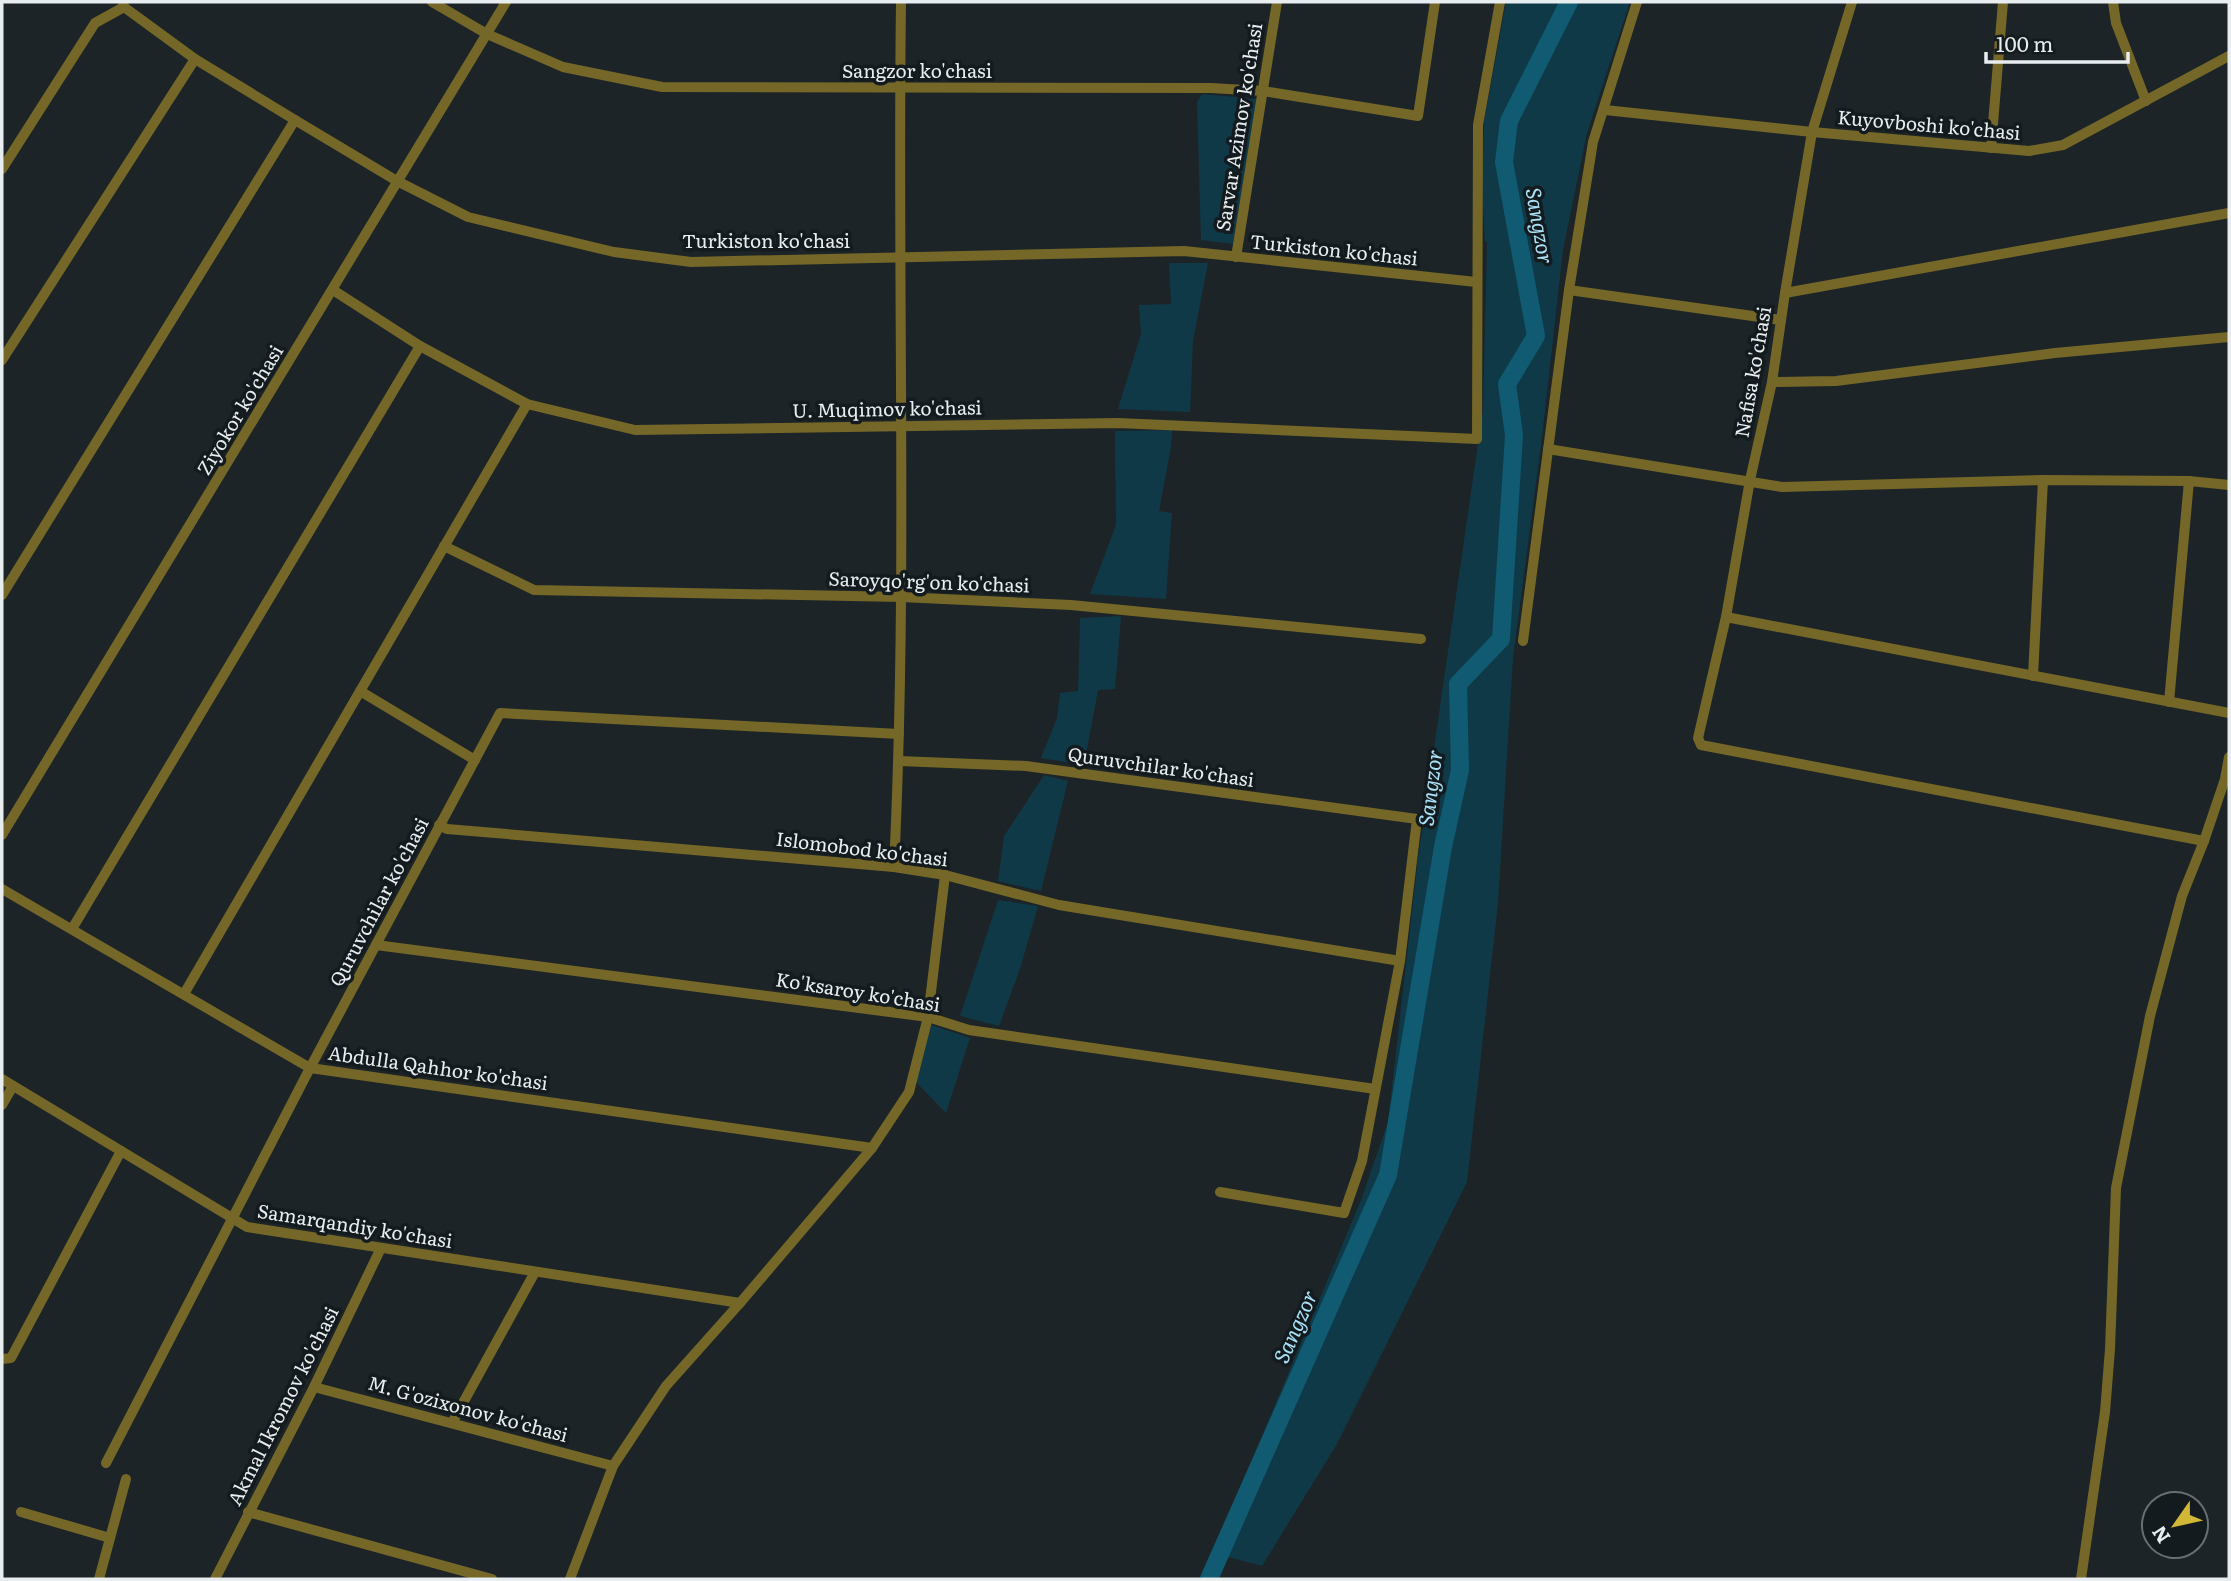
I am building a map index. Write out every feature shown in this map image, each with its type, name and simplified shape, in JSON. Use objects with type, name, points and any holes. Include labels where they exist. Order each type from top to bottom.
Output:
[{"type":"street","name":"Sangzor ko'chasi","points":[[432,2],[487,34],[563,67],[662,87],[1211,88],[1263,91],[1418,116],[1435,2]]},
{"type":"street","name":"Ziyokor ko'chasi","points":[[2,835],[506,2]]},
{"type":"street","points":[[894,867],[900,734],[901,2]]},
{"type":"street","name":"Sarvar Azimov ko'chasi","points":[[1236,257],[1277,2]]},
{"type":"street","points":[[1476,282],[1478,125],[1500,2]]},
{"type":"street","points":[[1523,641],[1569,290],[1593,142],[1637,2]]},
{"type":"street","name":"Nafisa ko'chasi","points":[[1852,2],[1812,132],[1784,293],[1772,383],[1699,738],[1701,745],[2204,841]]},
{"type":"street","points":[[1992,148],[2003,2]]},
{"type":"street","points":[[2113,2],[2116,23],[2146,102]]},
{"type":"street","points":[[2,169],[95,23],[123,5]]},
{"type":"street","name":"Turkiston ko'chasi","points":[[123,5],[195,58],[295,120],[397,181],[468,217],[614,252],[691,262],[1184,251],[1476,282]]},
{"type":"street","name":"Kuyovboshi ko'chasi","points":[[1605,110],[2029,151],[2063,145],[2229,56]]},
{"type":"street","points":[[2,360],[195,58]]},
{"type":"street","points":[[2,595],[295,120]]},
{"type":"street","points":[[1784,293],[2229,212]]},
{"type":"street","name":"U. Muqimov ko'chasi","points":[[333,290],[420,346],[527,404],[635,430],[1118,423],[1476,439],[1476,282]]},
{"type":"street","points":[[1569,290],[1781,320]]},
{"type":"street","points":[[1772,383],[1836,381],[2055,353],[2229,337]]},
{"type":"street","points":[[72,929],[420,346]]},
{"type":"street","points":[[184,995],[527,404]]},
{"type":"street","points":[[1548,449],[1782,487],[2043,480],[2189,481],[2229,485]]},
{"type":"street","points":[[2033,676],[2043,480]]},
{"type":"street","points":[[2169,702],[2189,481]]},
{"type":"street","name":"Saroyqo'rg'on ko'chasi","points":[[444,546],[534,590],[901,597],[1071,605],[1421,639]]},
{"type":"street","points":[[1726,617],[2229,713]]},
{"type":"street","points":[[360,691],[475,760]]},
{"type":"street","name":"Quruvchilar ko'chasi","points":[[106,1463],[310,1068],[500,713],[900,734]]},
{"type":"street","points":[[2081,1579],[2105,1412],[2116,1188],[2150,1016],[2182,896],[2227,779],[2229,757]]},
{"type":"street","name":"Quruvchilar ko'chasi","points":[[899,761],[1026,766],[1417,819],[1400,961]]},
{"type":"street","name":"Islomobod ko'chasi","points":[[439,825],[447,829],[894,867],[945,875],[1059,905],[1400,961]]},
{"type":"street","points":[[570,1579],[613,1466],[666,1386],[872,1148],[909,1092],[928,1017],[945,875]]},
{"type":"street","name":"Abdulla Qahhor ko'chasi","points":[[2,889],[310,1068],[872,1148]]},
{"type":"street","name":"Ko'ksaroy ko'chasi","points":[[376,945],[928,1017],[969,1030],[1375,1089]]},
{"type":"street","points":[[1220,1192],[1344,1213],[1362,1161],[1400,961]]},
{"type":"street","name":"Samarqandiy ko'chasi","points":[[2,1079],[247,1227],[740,1303]]},
{"type":"street","points":[[2,1105],[13,1086]]},
{"type":"street","points":[[2,1359],[11,1359],[121,1151]]},
{"type":"street","name":"Akmal Ikromov ko'chasi","points":[[215,1579],[382,1248]]},
{"type":"street","points":[[452,1423],[536,1272]]},
{"type":"street","name":"M. G'ozixonov ko'chasi","points":[[314,1387],[613,1466]]},
{"type":"street","points":[[99,1579],[126,1479]]},
{"type":"street","points":[[21,1512],[110,1538]]},
{"type":"street","points":[[248,1513],[492,1579]]},
{"type":"shaded area","points":[[1506,2],[1630,2],[1587,133],[1563,250],[1513,658],[1498,903],[1467,1182],[1337,1444],[1262,1566],[1213,1553],[1361,1200],[1388,1122],[1418,859],[1483,409],[1487,242],[1482,193],[1484,122]]},
{"type":"shaded area","points":[[1202,94],[1257,99],[1233,244],[1201,240],[1197,102]]},
{"type":"shaded area","points":[[1169,263],[1208,263],[1193,341],[1190,412],[1118,409],[1141,334],[1139,305],[1171,304]]},
{"type":"shaded area","points":[[1172,430],[1159,511],[1172,513],[1166,599],[1090,594],[1116,525],[1115,431]]},
{"type":"shaded area","points":[[1121,616],[1115,689],[1098,690],[1084,765],[1041,758],[1057,718],[1060,693],[1078,691],[1080,618]]},
{"type":"shaded area","points":[[1044,775],[1068,781],[1041,891],[998,881],[1004,836]]},
{"type":"shaded area","points":[[998,900],[1038,906],[1020,969],[999,1026],[960,1016]]},
{"type":"shaded area","points":[[929,1024],[970,1038],[946,1113],[915,1081]]},
{"type":"waterway","name":"Sangzor","points":[[1209,1579],[1388,1175],[1443,847],[1460,770],[1458,684],[1501,639],[1514,435],[1507,384],[1536,336],[1504,162],[1509,121],[1569,2]]}]
